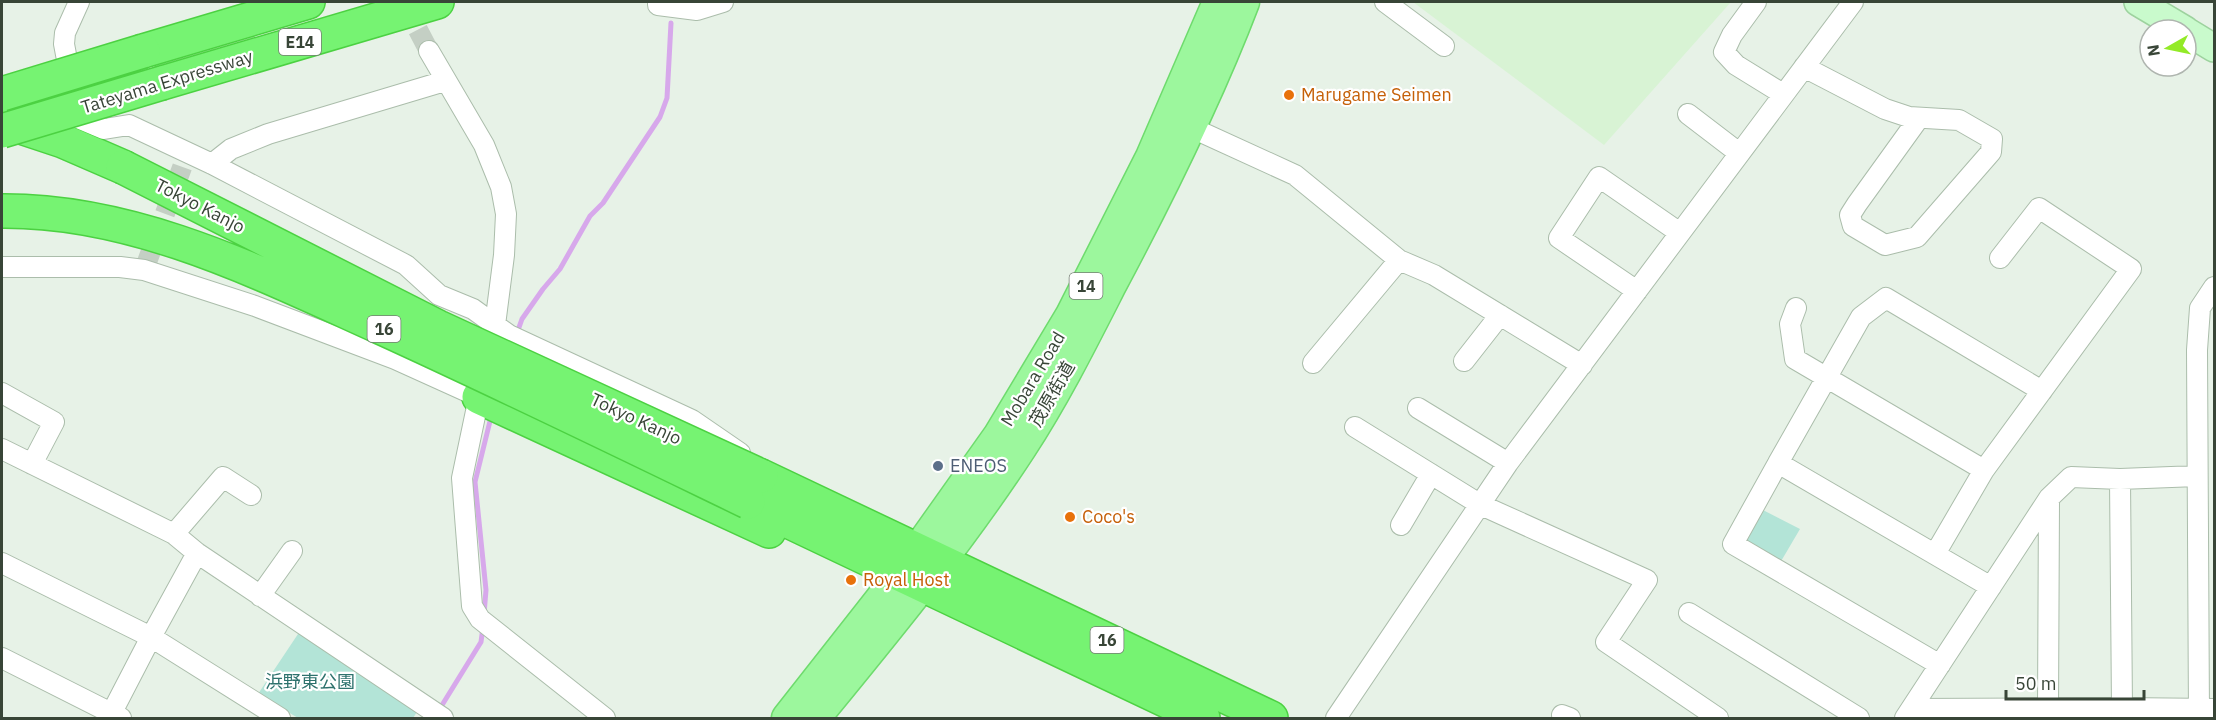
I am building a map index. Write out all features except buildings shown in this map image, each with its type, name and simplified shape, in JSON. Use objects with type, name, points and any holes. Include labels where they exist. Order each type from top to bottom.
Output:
[{"type":"highway","name":"Tateyama Expressway","points":[[2,94],[308,2]]},
{"type":"highway","name":"Tateyama Expressway","points":[[2,131],[437,2]]},
{"type":"highway","name":"Tokyo Kanjo","points":[[2,121],[63,141],[123,167],[913,567],[1203,718]]},
{"type":"highway","name":"Tokyo Kanjo","points":[[2,211],[45,212],[84,218],[144,231],[222,257],[425,348],[755,489]]},
{"type":"highway","name":"16","points":[[478,397],[824,556],[913,567]]},
{"type":"highway","name":"Tokyo Kanjo","points":[[913,567],[1271,718]]},
{"type":"main road","name":"Mobara Road","points":[[786,718],[913,567],[999,435],[1071,315],[1151,157],[1218,2]]},
{"type":"main road","name":"茂原街道","points":[[815,718],[913,567],[1022,447],[1065,373],[1149,213],[1190,127],[1244,2]]},
{"type":"street","points":[[79,2],[65,33],[64,44],[78,118],[104,129],[129,125],[212,164],[406,265],[439,295],[473,309],[509,335],[692,420],[740,453],[755,489]]},
{"type":"street","points":[[658,2],[658,5],[697,10],[723,2]]},
{"type":"street","points":[[1385,2],[1444,45]]},
{"type":"street","points":[[1756,2],[1732,35],[1724,52],[1736,65],[1783,94]]},
{"type":"street","points":[[1336,718],[1508,463],[1853,2]]},
{"type":"street","points":[[2138,2],[2165,18]]},
{"type":"street","points":[[2198,38],[2214,48]]},
{"type":"street","points":[[429,51],[484,145],[501,187],[506,214],[504,255],[495,325]]},
{"type":"street","points":[[1804,67],[1885,109],[1909,117],[1959,120],[1992,139],[1991,152],[1917,237],[1885,245],[1853,226],[1850,215],[1919,118]]},
{"type":"street","points":[[212,164],[231,149],[268,134],[445,81]]},
{"type":"street","points":[[1688,114],[1739,153]]},
{"type":"street","points":[[1190,127],[1295,176],[1399,260],[1434,275],[1582,365]]},
{"type":"street","points":[[1637,291],[1559,238],[1599,177],[1680,232]]},
{"type":"street","points":[[1935,554],[1984,470],[2131,269],[2039,208],[2000,258]]},
{"type":"street","points":[[1313,363],[1399,260]]},
{"type":"street","points":[[2,267],[120,267],[144,270],[255,306],[394,359],[478,397],[462,478],[472,606],[480,619],[605,718]]},
{"type":"street","points":[[1908,714],[2122,708],[2204,712],[2197,476],[2206,373],[2200,308],[2214,287]]},
{"type":"street","points":[[1940,665],[1733,544],[1861,318],[1886,298],[2042,390]]},
{"type":"street","points":[[1796,308],[1790,324],[1795,359],[1984,470]]},
{"type":"street","points":[[1464,361],[1500,315]]},
{"type":"street","points":[[2,393],[54,422],[32,464]]},
{"type":"street","points":[[1418,408],[1508,463]]},
{"type":"street","points":[[1355,427],[1481,505],[1647,580],[1606,642],[1718,718]]},
{"type":"street","points":[[2,448],[174,534],[197,553],[431,715]]},
{"type":"street","points":[[1778,463],[1991,586]]},
{"type":"street","points":[[1401,525],[1431,474]]},
{"type":"street","points":[[1908,714],[2049,498],[2071,477],[2120,479],[2197,476]]},
{"type":"street","points":[[174,534],[223,477],[251,495]]},
{"type":"street","points":[[2120,479],[2122,708]]},
{"type":"street","points":[[2048,709],[2049,498]]},
{"type":"street","points":[[260,596],[292,551]]},
{"type":"street","points":[[2,658],[114,717],[151,637],[197,553]]},
{"type":"street","points":[[2,563],[151,637],[280,718]]},
{"type":"street","points":[[1689,613],[1859,718]]},
{"type":"shaded area","points":[[1413,2],[1731,2],[1604,145]]},
{"type":"green space","points":[[1759,508],[1800,529],[1780,563],[1749,546],[1745,532]]},
{"type":"green space","name":"浜野東公園","points":[[300,631],[417,712],[413,718],[298,718],[258,694]]},
{"type":"waterway","points":[[517,333],[522,319],[560,269],[590,216],[603,203],[660,117],[667,98],[671,23]]},
{"type":"waterway","points":[[484,614],[486,590],[475,482],[492,413]]},
{"type":"waterway","points":[[439,710],[481,642],[483,627]]},
{"type":"tunnel","points":[[404,3],[429,51]]},
{"type":"tunnel","points":[[144,270],[187,154]]},
{"type":"place","name":"Marugame Seimen","points":[[1289,95]]},
{"type":"place","name":"ENEOS","points":[[938,466]]},
{"type":"place","name":"Coco's","points":[[1070,517]]},
{"type":"place","name":"Royal Host","points":[[851,580]]}]
